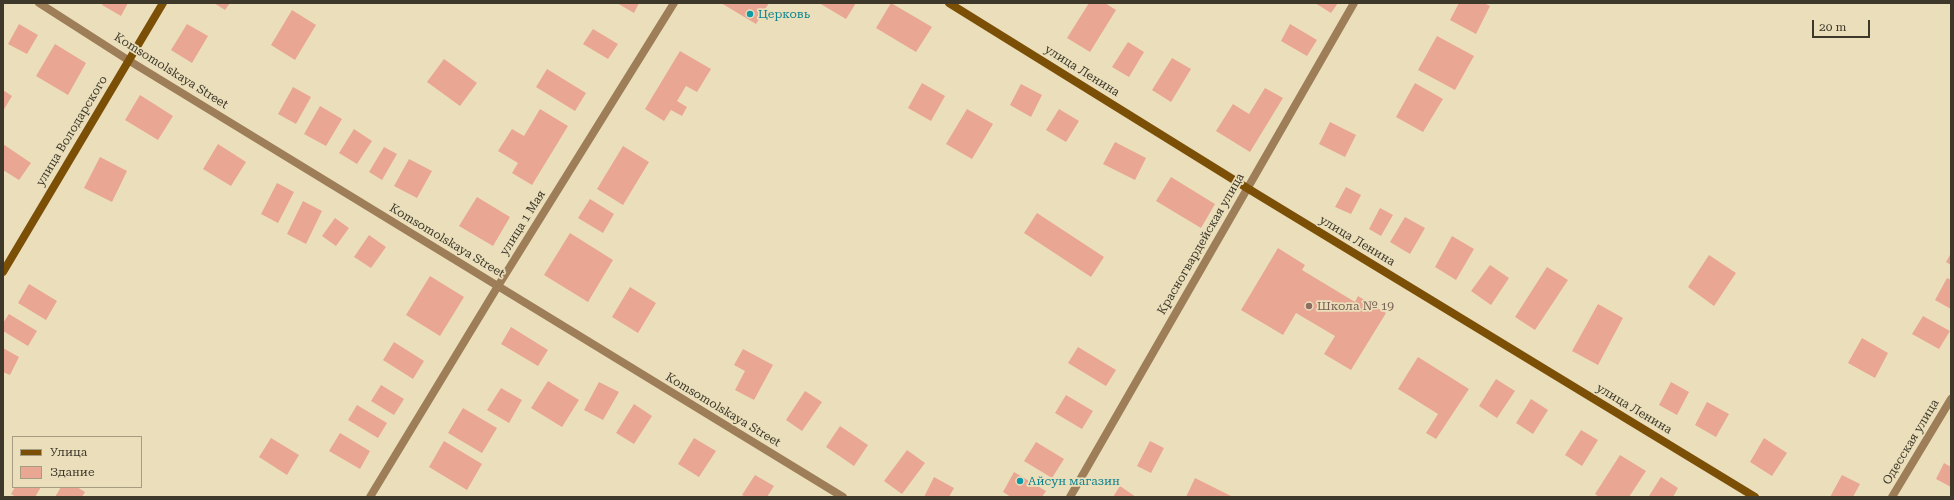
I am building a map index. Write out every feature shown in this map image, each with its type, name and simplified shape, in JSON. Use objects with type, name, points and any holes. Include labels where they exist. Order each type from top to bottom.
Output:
[{"type":"street","name":"Komsomolskaya Street","points":[[39,3],[128,60],[843,497]]},
{"type":"street","name":"улица Володарского","points":[[3,272],[163,3]]},
{"type":"street","name":"улица 1 Мая","points":[[370,497],[498,286],[674,3]]},
{"type":"street","name":"улица Ленина","points":[[949,3],[1247,188],[1755,497]]},
{"type":"street","name":"Красногвардейская улица","points":[[1070,497],[1354,3]]},
{"type":"street","name":"Одесская улица","points":[[1892,497],[1951,399]]},
{"type":"building","points":[[103,3],[128,3],[121,16],[102,5]]},
{"type":"building","points":[[214,3],[230,3],[225,10]]},
{"type":"building","points":[[617,3],[639,3],[634,13]]},
{"type":"building","name":"Церковь","points":[[721,3],[769,3],[756,24]]},
{"type":"building","points":[[819,3],[856,3],[846,19]]},
{"type":"building","points":[[891,3],[932,27],[916,52],[876,28]]},
{"type":"building","points":[[1089,3],[1105,3],[1116,10],[1090,52],[1067,38]]},
{"type":"building","points":[[1315,3],[1338,3],[1331,13]]},
{"type":"building","points":[[1459,3],[1484,3],[1490,6],[1476,34],[1450,20]]},
{"type":"building","points":[[292,10],[316,25],[295,60],[271,45]]},
{"type":"building","points":[[19,24],[38,35],[27,54],[8,44]]},
{"type":"building","points":[[187,24],[208,36],[192,63],[171,50]]},
{"type":"building","points":[[1290,24],[1317,40],[1307,56],[1281,41]]},
{"type":"building","points":[[593,29],[618,44],[608,59],[583,44]]},
{"type":"building","points":[[1437,36],[1474,56],[1455,90],[1418,70]]},
{"type":"building","points":[[1128,42],[1144,52],[1129,77],[1112,67]]},
{"type":"building","points":[[55,44],[86,63],[68,95],[36,76]]},
{"type":"building","points":[[680,51],[711,69],[697,92],[686,86],[677,101],[687,107],[682,116],[671,110],[664,121],[645,109]]},
{"type":"building","points":[[1172,58],[1191,69],[1171,102],[1152,90]]},
{"type":"building","points":[[444,59],[477,83],[460,106],[427,82]]},
{"type":"building","points":[[547,69],[586,93],[575,111],[536,87]]},
{"type":"building","points":[[922,83],[945,96],[931,121],[908,108]]},
{"type":"building","points":[[1415,83],[1443,99],[1423,132],[1396,117]]},
{"type":"building","points":[[1021,84],[1042,95],[1031,117],[1010,105]]},
{"type":"building","points":[[293,87],[311,97],[296,124],[278,114]]},
{"type":"building","points":[[1265,88],[1283,98],[1250,152],[1216,131],[1233,104],[1249,114]]},
{"type":"building","points":[[3,90],[12,96],[3,111]]},
{"type":"building","points":[[140,95],[173,116],[158,140],[125,120]]},
{"type":"building","points":[[320,106],[342,119],[326,146],[304,134]]},
{"type":"building","points":[[540,109],[568,126],[532,185],[512,173],[518,163],[498,151],[512,129],[524,136]]},
{"type":"building","points":[[967,109],[993,124],[972,159],[946,144]]},
{"type":"building","points":[[1059,109],[1079,121],[1066,142],[1046,130]]},
{"type":"building","points":[[1330,122],[1356,135],[1345,157],[1319,144]]},
{"type":"building","points":[[354,129],[372,141],[357,164],[339,153]]},
{"type":"building","points":[[1115,142],[1146,158],[1135,180],[1103,164]]},
{"type":"building","points":[[3,144],[31,163],[19,180],[3,170]]},
{"type":"building","points":[[218,144],[246,162],[231,186],[203,169]]},
{"type":"building","points":[[623,146],[649,162],[623,205],[597,189]]},
{"type":"building","points":[[384,147],[397,154],[382,180],[369,172]]},
{"type":"building","points":[[100,157],[127,171],[112,202],[84,188]]},
{"type":"building","points":[[409,159],[432,171],[417,198],[394,186]]},
{"type":"building","points":[[1171,177],[1215,204],[1201,228],[1156,201]]},
{"type":"building","points":[[277,183],[294,192],[278,223],[261,214]]},
{"type":"building","points":[[1346,187],[1361,195],[1351,214],[1335,207]]},
{"type":"building","points":[[477,197],[510,217],[493,246],[459,226]]},
{"type":"building","points":[[590,199],[614,214],[603,233],[578,218]]},
{"type":"building","points":[[303,201],[322,211],[306,244],[287,234]]},
{"type":"building","points":[[1380,208],[1393,215],[1381,236],[1369,229]]},
{"type":"building","points":[[1037,213],[1104,257],[1091,277],[1024,233]]},
{"type":"building","points":[[1405,217],[1425,228],[1410,254],[1390,242]]},
{"type":"building","points":[[335,218],[349,228],[336,246],[322,236]]},
{"type":"building","points":[[570,233],[613,260],[588,302],[544,275]]},
{"type":"building","points":[[369,235],[386,247],[371,268],[354,257]]},
{"type":"building","points":[[1452,236],[1474,249],[1456,280],[1435,267]]},
{"type":"building","name":"Школа № 19","points":[[1278,248],[1305,265],[1302,270],[1355,302],[1358,296],[1386,313],[1351,370],[1324,354],[1335,336],[1296,313],[1283,335],[1241,310]]},
{"type":"building","points":[[1951,253],[1951,265],[1946,262]]},
{"type":"building","points":[[1709,255],[1736,273],[1714,306],[1688,287]]},
{"type":"building","points":[[1490,265],[1509,278],[1491,305],[1471,291]]},
{"type":"building","points":[[1547,267],[1568,280],[1535,330],[1515,317]]},
{"type":"building","points":[[430,276],[464,297],[440,336],[406,315]]},
{"type":"building","points":[[1947,278],[1951,280],[1951,309],[1935,300]]},
{"type":"building","points":[[29,284],[57,301],[46,320],[18,303]]},
{"type":"building","points":[[630,287],[656,303],[638,333],[612,317]]},
{"type":"building","points":[[1598,304],[1623,318],[1598,365],[1572,351]]},
{"type":"building","points":[[9,314],[37,331],[28,346],[3,331],[3,323]]},
{"type":"building","points":[[1923,316],[1950,331],[1939,349],[1912,334]]},
{"type":"building","points":[[511,327],[548,350],[538,366],[501,344]]},
{"type":"building","points":[[1862,338],[1888,353],[1875,378],[1848,363]]},
{"type":"building","points":[[394,342],[424,361],[413,379],[383,360]]},
{"type":"building","points":[[1078,347],[1116,370],[1106,386],[1068,363]]},
{"type":"building","points":[[3,348],[19,357],[10,375],[3,372]]},
{"type":"building","points":[[743,349],[773,365],[754,400],[735,390],[745,371],[734,365]]},
{"type":"building","points":[[1418,357],[1469,389],[1436,439],[1426,433],[1438,414],[1398,389]]},
{"type":"building","points":[[1496,379],[1515,391],[1497,418],[1479,406]]},
{"type":"building","points":[[548,381],[579,400],[562,427],[531,408]]},
{"type":"building","points":[[599,382],[619,392],[603,420],[584,410]]},
{"type":"building","points":[[1671,382],[1689,392],[1677,415],[1659,405]]},
{"type":"building","points":[[381,385],[404,399],[394,415],[371,401]]},
{"type":"building","points":[[501,388],[522,400],[509,423],[487,410]]},
{"type":"building","points":[[805,391],[822,402],[802,431],[786,420]]},
{"type":"building","points":[[1066,395],[1093,411],[1082,429],[1055,413]]},
{"type":"building","points":[[1531,399],[1548,410],[1533,434],[1516,423]]},
{"type":"building","points":[[1707,402],[1729,414],[1716,437],[1695,425]]},
{"type":"building","points":[[634,404],[652,416],[634,444],[616,433]]},
{"type":"building","points":[[357,405],[387,423],[378,438],[348,420]]},
{"type":"building","points":[[463,408],[497,428],[482,453],[448,433]]},
{"type":"building","points":[[840,426],[868,445],[854,466],[826,447]]},
{"type":"building","points":[[1581,430],[1598,440],[1582,466],[1565,455]]},
{"type":"building","points":[[340,433],[370,451],[360,469],[329,451]]},
{"type":"building","points":[[271,438],[299,455],[287,475],[259,457]]},
{"type":"building","points":[[694,438],[716,451],[699,477],[678,464]]},
{"type":"building","points":[[1764,438],[1787,453],[1772,476],[1750,462]]},
{"type":"building","points":[[444,441],[482,464],[467,490],[429,467]]},
{"type":"building","points":[[1150,441],[1164,448],[1151,473],[1137,466]]},
{"type":"building","points":[[1036,442],[1064,459],[1052,478],[1024,461]]},
{"type":"building","points":[[907,450],[925,463],[902,494],[884,481]]},
{"type":"building","points":[[1620,455],[1646,471],[1629,497],[1599,497],[1595,494]]},
{"type":"building","points":[[1944,463],[1951,467],[1951,487],[1936,479]]},
{"type":"building","name":"Айсун магазин","points":[[1014,472],[1046,491],[1042,497],[1011,497],[1003,492]]},
{"type":"building","points":[[755,475],[774,486],[767,497],[746,497],[742,495]]},
{"type":"building","points":[[1842,475],[1860,484],[1853,497],[1830,497]]},
{"type":"building","points":[[934,477],[954,488],[949,497],[924,497]]},
{"type":"building","points":[[1661,477],[1678,488],[1673,497],[1649,496]]},
{"type":"building","points":[[1195,478],[1233,497],[1186,497]]},
{"type":"building","points":[[1120,486],[1136,497],[1113,497]]},
{"type":"building","points":[[14,488],[40,488],[35,497],[16,497],[11,494]]},
{"type":"building","points":[[60,488],[79,488],[85,492],[82,497],[55,497]]},
{"type":"place","name":"Церковь","points":[[750,14]]},
{"type":"place","name":"Школа № 19","points":[[1309,306]]},
{"type":"place","name":"Айсун магазин","points":[[1020,481]]}]
